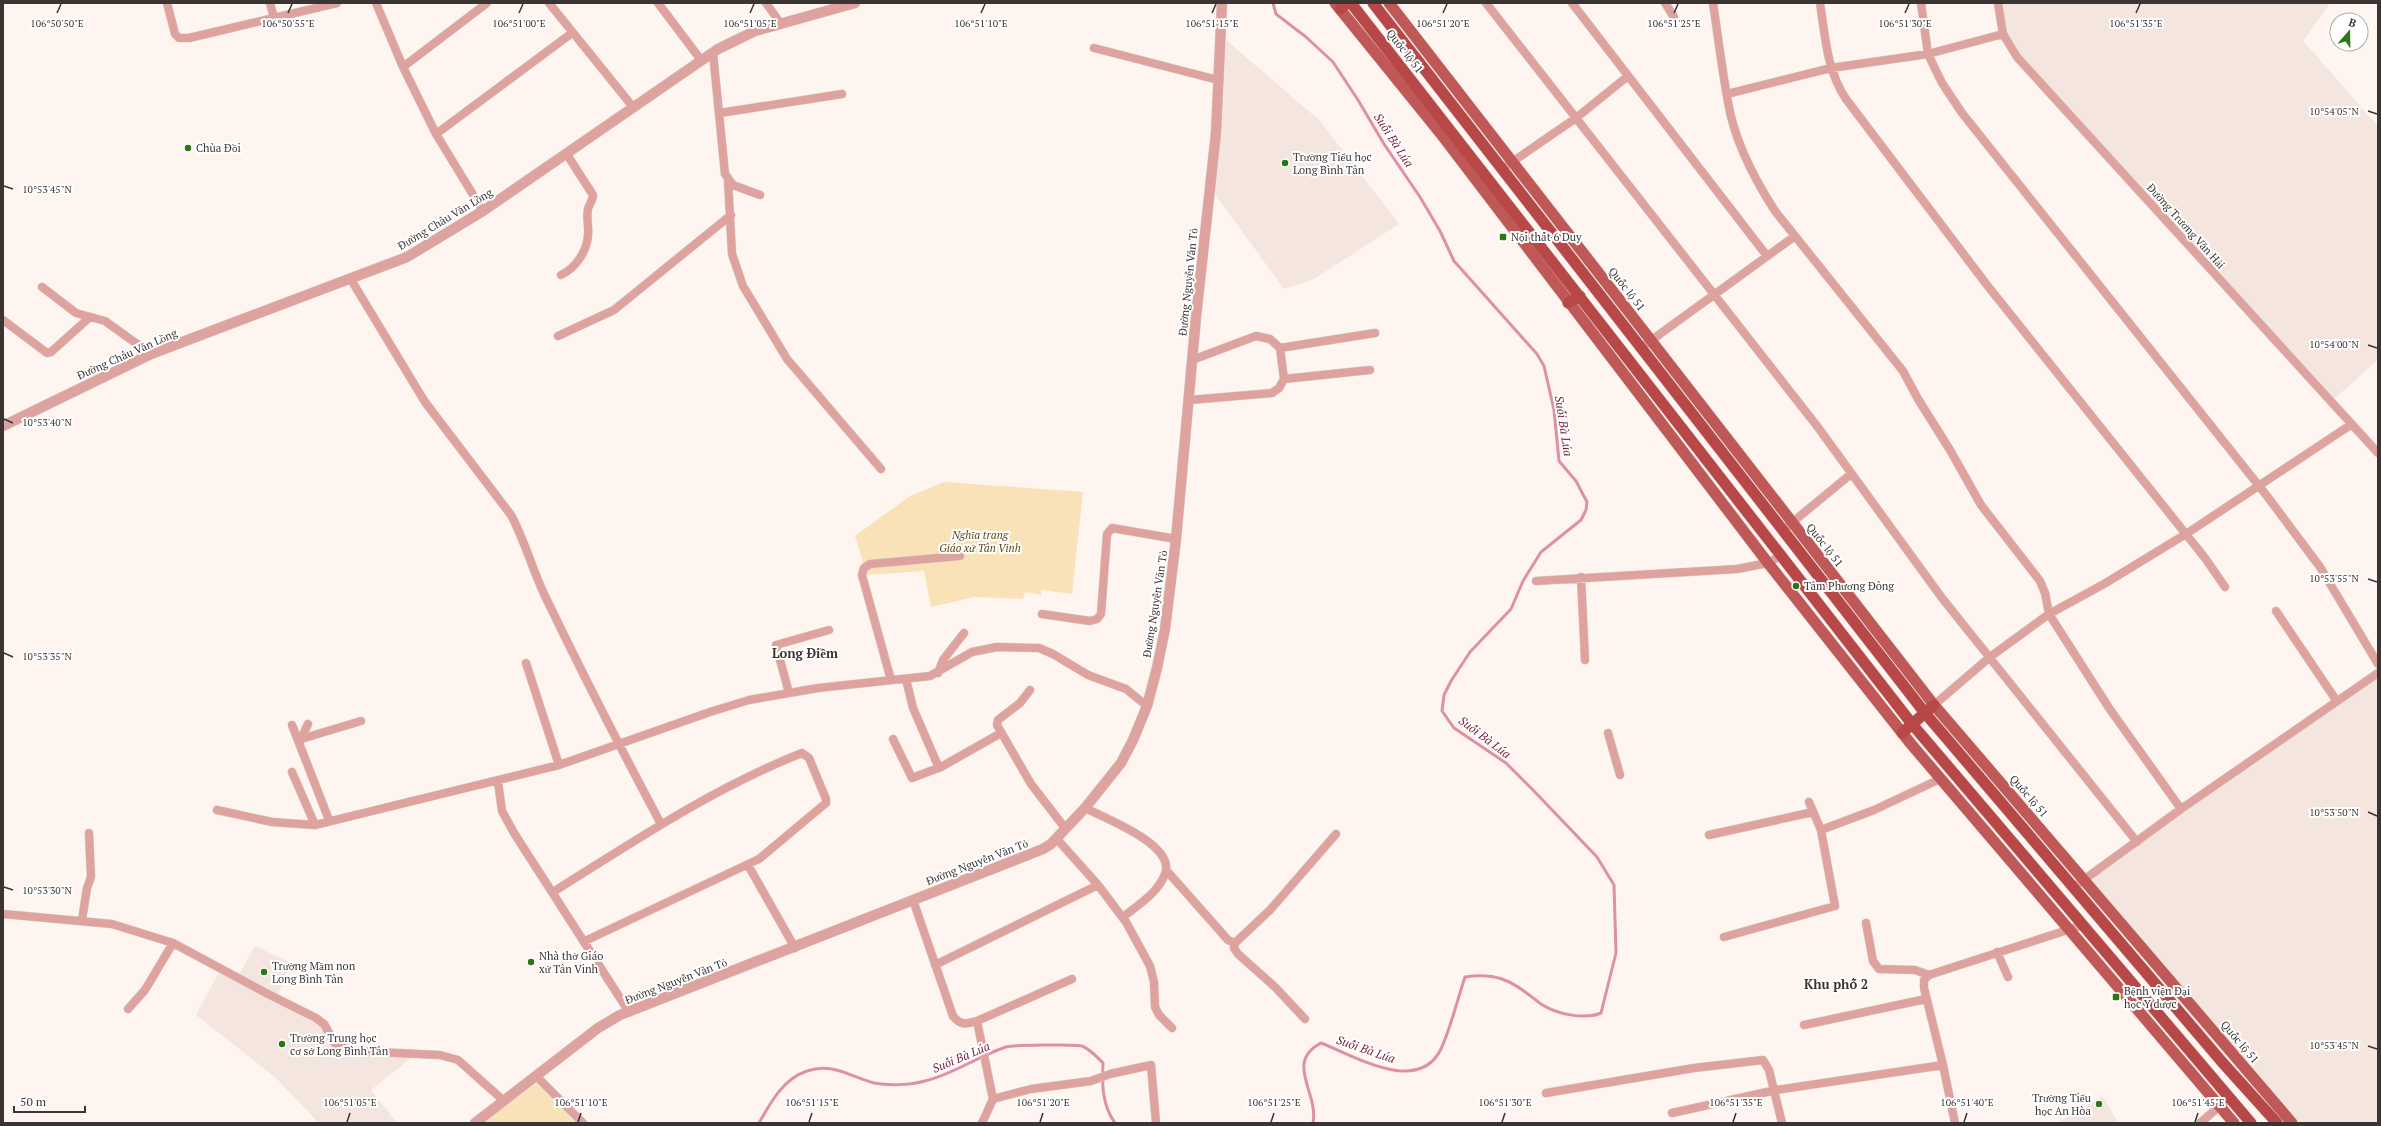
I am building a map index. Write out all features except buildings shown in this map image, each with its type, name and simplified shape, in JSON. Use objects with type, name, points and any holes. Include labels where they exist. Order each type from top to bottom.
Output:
[{"type":"highway","name":"Quốc lộ 51","points":[[1351,3],[1912,724],[2251,1123]]},
{"type":"highway","name":"Quốc lộ 51","points":[[1373,3],[1502,169],[1646,344],[1783,530],[1925,713],[2222,1062],[2277,1123]]},
{"type":"highway","points":[[1568,303],[1580,296]]},
{"type":"highway","points":[[1902,733],[1934,705]]},
{"type":"main road","name":"Quốc lộ 51","points":[[1388,3],[1512,163],[1646,344],[1791,522],[1934,705],[2292,1123]]},
{"type":"main road","points":[[1341,5],[1768,563],[1902,733],[2234,1123]]},
{"type":"street","points":[[166,3],[175,34],[179,38],[189,38],[337,3]]},
{"type":"street","points":[[270,3],[274,18]]},
{"type":"street","points":[[376,3],[403,67],[436,134],[484,211]]},
{"type":"street","points":[[403,67],[487,3]]},
{"type":"street","points":[[549,3],[633,107]]},
{"type":"street","points":[[658,3],[701,60]]},
{"type":"street","points":[[766,3],[781,24]]},
{"type":"street","name":"Đường Châu Văn Lồng","points":[[3,426],[151,354],[407,257],[484,211],[713,52],[755,31],[855,3]]},
{"type":"street","name":"Đường Nguyễn Văn Tỏ","points":[[475,1123],[598,1028],[629,1012],[795,948],[1042,849],[1056,838],[1085,808],[1121,762],[1134,740],[1147,706],[1165,629],[1176,539],[1190,400],[1192,360],[1216,133],[1222,3]]},
{"type":"street","points":[[1486,3],[1817,426],[1942,598],[2136,842]]},
{"type":"street","points":[[1572,3],[1767,256]]},
{"type":"street","points":[[1665,3],[1674,17]]},
{"type":"street","points":[[1713,3],[1727,94],[1742,146],[1759,185],[1775,211],[1903,371],[1981,505],[2040,581],[2045,593],[2049,614],[2109,708],[2181,809]]},
{"type":"street","points":[[1820,3],[1831,68],[1836,83],[1846,99],[1987,285],[2186,534],[2225,587]]},
{"type":"street","points":[[1921,3],[1928,54],[1942,83],[1962,113],[2259,486],[2320,567],[2378,664]]},
{"type":"street","name":"Đường Trương Văn Hải","points":[[1998,3],[2003,34],[2017,57],[2378,453]]},
{"type":"street","points":[[436,134],[572,33]]},
{"type":"street","points":[[1727,94],[1831,68],[1928,54],[2003,34]]},
{"type":"street","points":[[1094,48],[1218,80]]},
{"type":"street","points":[[713,52],[725,174],[728,180],[732,254],[743,286],[787,359],[882,469]]},
{"type":"street","points":[[1502,169],[1576,118],[1628,76]]},
{"type":"street","points":[[720,113],[842,94]]},
{"type":"street","points":[[562,275],[572,270],[585,249],[588,234],[588,208],[593,201],[593,195],[566,154]]},
{"type":"street","points":[[728,180],[760,195]]},
{"type":"street","points":[[558,336],[614,310],[731,215]]},
{"type":"street","points":[[1646,344],[1795,236]]},
{"type":"street","points":[[350,278],[425,402],[511,515],[522,535],[544,594],[618,745],[661,824]]},
{"type":"street","points":[[42,287],[76,313],[105,321],[151,354]]},
{"type":"street","points":[[3,320],[47,353],[51,352],[90,317]]},
{"type":"street","points":[[1280,348],[1375,333]]},
{"type":"street","points":[[1190,400],[1272,393],[1279,388],[1284,379],[1280,348],[1275,342],[1256,336],[1192,360]]},
{"type":"street","points":[[1284,379],[1370,370]]},
{"type":"street","points":[[1934,705],[1990,657],[2049,614],[2104,584],[2186,534],[2352,424]]},
{"type":"street","points":[[1783,530],[1851,474]]},
{"type":"street","points":[[1042,614],[1090,621],[1097,619],[1102,614],[1107,534],[1112,528],[1176,539]]},
{"type":"street","points":[[1536,581],[1581,577],[1737,569],[1768,563],[1782,555]]},
{"type":"street","points":[[891,680],[862,575],[864,568],[870,564],[960,556]]},
{"type":"street","points":[[1581,577],[1585,660]]},
{"type":"street","points":[[2276,611],[2336,700]]},
{"type":"street","points":[[790,693],[776,645],[829,630]]},
{"type":"street","points":[[938,673],[943,660],[964,633]]},
{"type":"street","points":[[217,810],[272,822],[315,824],[471,786],[498,782],[559,765],[595,751],[618,745],[710,712],[749,700],[790,693],[930,676],[938,673],[972,652],[997,647],[1039,648],[1054,654],[1088,675],[1126,689],[1147,706]]},
{"type":"street","points":[[526,663],[559,765]]},
{"type":"street","points":[[2074,887],[2181,809],[2336,700],[2378,673]]},
{"type":"street","points":[[906,678],[913,708],[940,768]]},
{"type":"street","points":[[1030,690],[1020,703],[998,720],[997,725],[1031,784],[1065,828]]},
{"type":"street","points":[[300,741],[361,721]]},
{"type":"street","points":[[300,741],[308,724]]},
{"type":"street","points":[[292,725],[300,741],[329,820]]},
{"type":"street","points":[[893,739],[912,778],[940,768],[1001,733]]},
{"type":"street","points":[[1608,733],[1620,775]]},
{"type":"street","points":[[553,892],[661,824],[741,781],[791,757],[805,754],[809,758],[826,798],[826,803],[759,859],[585,942]]},
{"type":"street","points":[[292,772],[315,824]]},
{"type":"street","points":[[1821,830],[1874,810],[1940,779]]},
{"type":"street","points":[[498,782],[502,811],[629,1012]]},
{"type":"street","points":[[1724,937],[1835,906],[1821,830],[1809,802]]},
{"type":"street","points":[[1085,808],[1157,848],[1164,857],[1166,870],[1161,882],[1151,895],[1123,917]]},
{"type":"street","points":[[1709,835],[1813,812]]},
{"type":"street","points":[[82,920],[87,888],[91,878],[89,833]]},
{"type":"street","points":[[1305,1019],[1275,987],[1238,954],[1234,948],[1235,943],[1270,910],[1336,834]]},
{"type":"street","points":[[1056,838],[1098,885],[1123,917],[1150,966],[1154,982],[1155,1007],[1159,1015],[1172,1028]]},
{"type":"street","points":[[748,865],[795,948]]},
{"type":"street","points":[[1166,870],[1228,940],[1235,943]]},
{"type":"street","points":[[935,965],[1098,885]]},
{"type":"street","points":[[913,900],[953,1016],[959,1023],[964,1025],[977,1021],[1072,979]]},
{"type":"street","points":[[3,914],[50,920],[82,920],[112,924],[173,943],[316,1018],[324,1024],[336,1045],[353,1051],[440,1055],[458,1060],[504,1101]]},
{"type":"street","points":[[1866,923],[1873,961],[1879,969],[1916,970],[1929,975]]},
{"type":"street","points":[[1955,1123],[1943,1066],[1926,999],[1924,980],[1929,975],[2083,925]]},
{"type":"street","points":[[128,1009],[145,990],[173,943]]},
{"type":"street","points":[[1997,952],[2008,977]]},
{"type":"street","points":[[1804,1025],[1926,999]]},
{"type":"street","points":[[977,1021],[987,1062],[993,1099],[982,1123]]},
{"type":"street","points":[[1546,1093],[1694,1068],[1757,1060],[1766,1062],[1776,1090],[1782,1123]]},
{"type":"street","points":[[993,1099],[1030,1089],[1091,1081],[1110,1074],[1151,1065],[1156,1123]]},
{"type":"street","points":[[1672,1113],[1776,1090],[1943,1066]]},
{"type":"street","points":[[536,1076],[583,1123]]},
{"type":"street","points":[[2200,1123],[2229,1098]]},
{"type":"shaded area","points":[[2001,3],[2330,3],[2303,41],[2378,126],[2378,360],[2334,399],[2020,55],[2006,33]]},
{"type":"shaded area","name":"Trường Tiểu học Long Bình Tân","points":[[1226,40],[1320,121],[1399,224],[1314,279],[1284,289],[1215,194],[1222,132]]},
{"type":"shaded area","points":[[2378,677],[2378,1123],[2300,1123],[2090,878]]},
{"type":"shaded area","name":"Trường Mầm non Long Bình Tân","points":[[255,946],[293,964],[286,974],[278,995],[239,975]]},
{"type":"shaded area","name":"Trường Trung học cơ sở Long Bình Tân","points":[[219,972],[313,1019],[321,1026],[334,1048],[353,1055],[412,1057],[371,1090],[397,1123],[319,1123],[275,1077],[196,1015]]},
{"type":"shaded area","name":"Trường Tiểu học An Hòa","points":[[2103,1096],[2118,1123],[2057,1123]]},
{"type":"green space","name":"Nghĩa trang Giáo xứ Tân Vinh","points":[[944,482],[1083,492],[1072,594],[1041,590],[1041,595],[1025,592],[1023,599],[974,597],[931,607],[924,571],[867,575],[855,536],[910,496]]},
{"type":"green space","points":[[538,1082],[578,1123],[484,1123]]},
{"type":"waterway","name":"Suối Bà Lúa","points":[[1273,3],[1276,14],[1306,37],[1333,62],[1384,144],[1420,197],[1440,231],[1454,261],[1537,354],[1544,366],[1554,410],[1559,461],[1576,481],[1587,502],[1586,510],[1581,520],[1541,552],[1523,581],[1511,609],[1470,652],[1451,681],[1444,695],[1442,711],[1454,728],[1506,763],[1533,790],[1597,857],[1614,885],[1616,953],[1601,1013],[1578,1016],[1554,1011],[1547,1008],[1518,987],[1502,979],[1484,976],[1465,977],[1451,1023],[1441,1049],[1431,1063],[1417,1070],[1401,1071],[1384,1068],[1367,1063],[1321,1043],[1310,1051],[1305,1059],[1304,1069],[1305,1079],[1314,1112],[1313,1123]]},
{"type":"waterway","name":"Suối Bà Lúa","points":[[759,1123],[773,1099],[784,1085],[807,1071],[825,1068],[833,1069],[874,1083],[886,1085],[906,1084],[936,1078],[1006,1047],[1057,1045],[1077,1045],[1085,1047],[1103,1063],[1103,1087],[1105,1102],[1115,1123]]},
{"type":"place","name":"Chùa Đồi","points":[[188,148]]},
{"type":"place","name":"Trường Tiểu học Long Bình Tân","points":[[1285,163]]},
{"type":"place","name":"Nội thất 6 Duy","points":[[1503,237]]},
{"type":"place","name":"Tâm Phương Đông","points":[[1796,586]]},
{"type":"place","name":"Nhà thờ Giáo xứ Tân Vinh","points":[[531,962]]},
{"type":"place","name":"Trường Mầm non Long Bình Tân","points":[[264,972]]},
{"type":"place","name":"Bệnh viện Đại học Y dược","points":[[2116,997]]},
{"type":"place","name":"Trường Trung học cơ sở Long Bình Tân","points":[[282,1044]]},
{"type":"place","name":"Trường Tiểu học An Hòa","points":[[2099,1104]]},
{"type":"district","name":"Long Điềm","points":[[805,653]]},
{"type":"district","name":"Khu phố 2","points":[[1836,984]]}]
